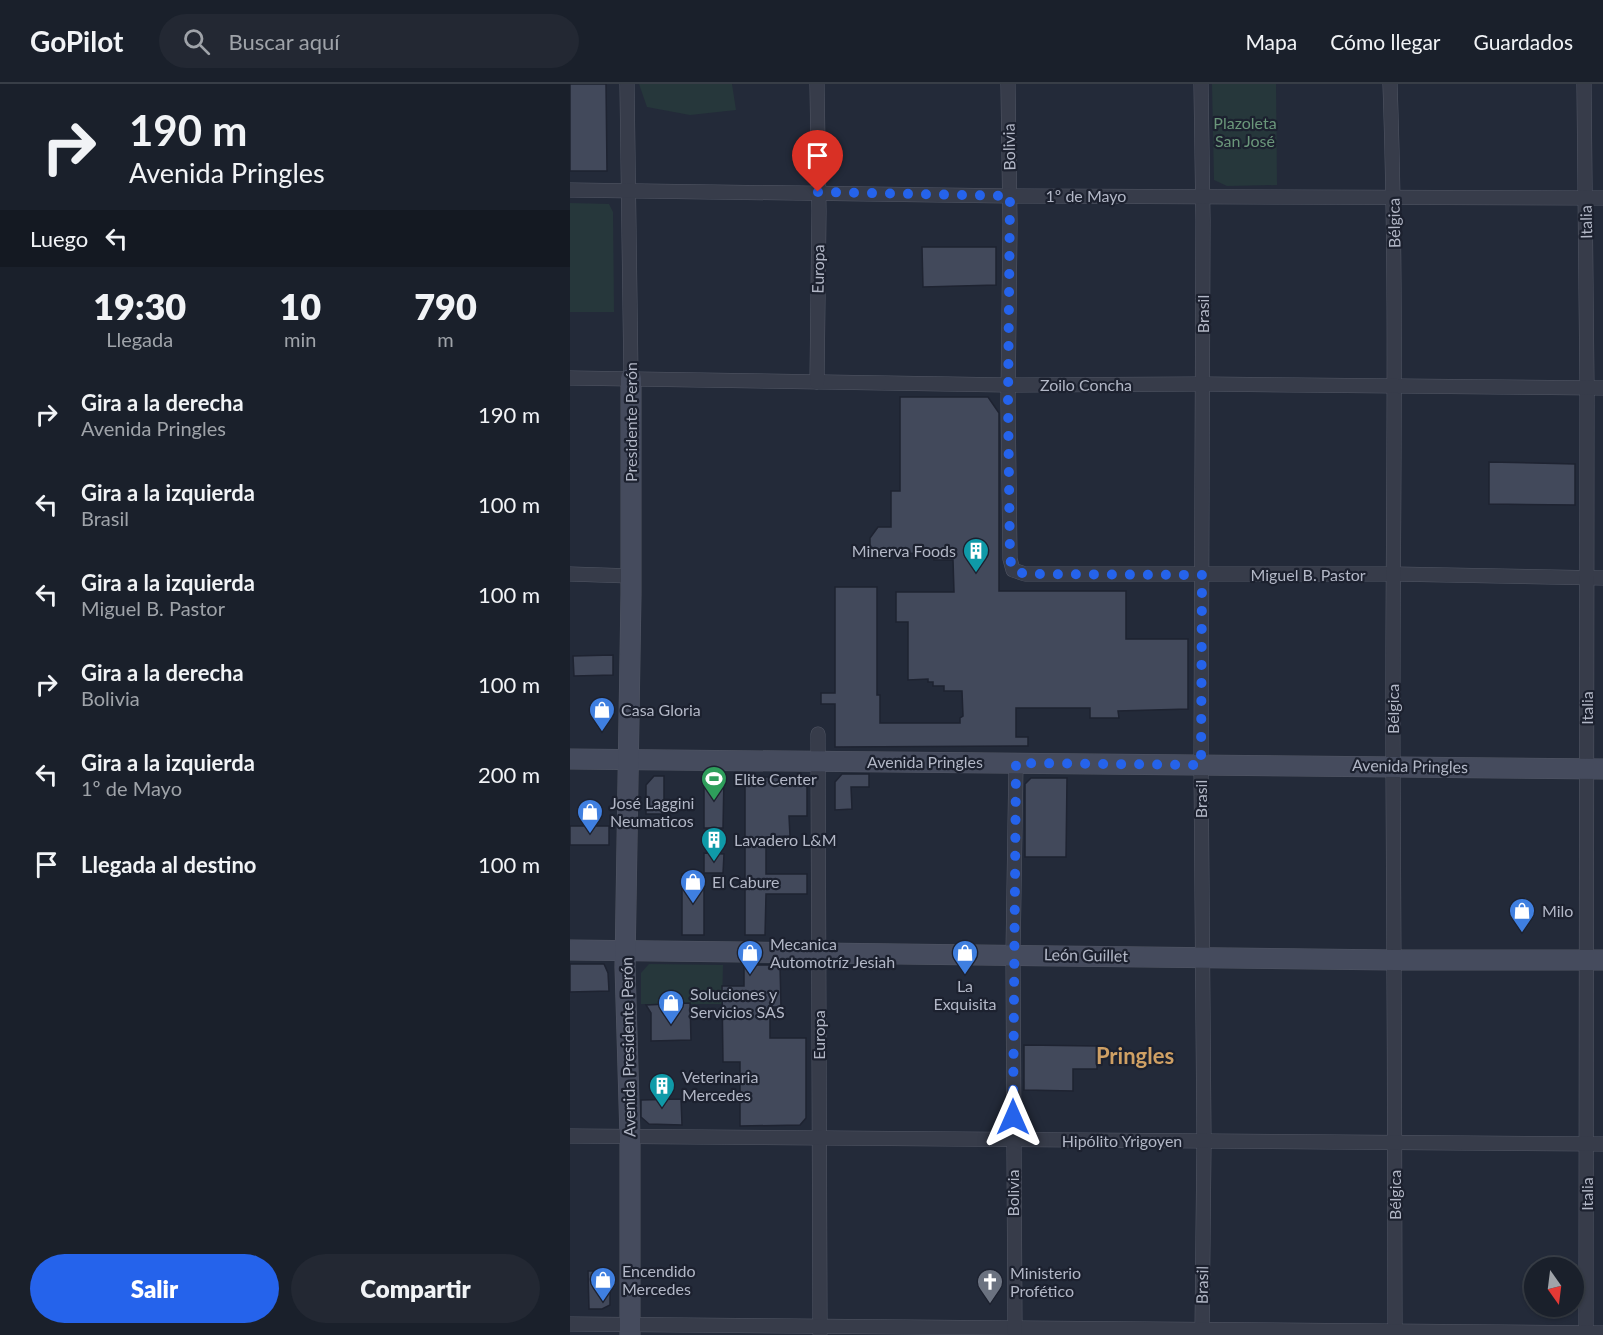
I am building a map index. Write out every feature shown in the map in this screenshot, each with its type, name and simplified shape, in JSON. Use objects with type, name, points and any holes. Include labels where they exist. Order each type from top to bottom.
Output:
[{"type":"main road","name":"Presidente Perón","points":[[627,760],[631,576],[631,378]]},
{"type":"main road","name":"Avenida Pringles","points":[[570,759],[1595,769]]},
{"type":"main road","name":"Avenida Presidente Perón","points":[[627,760],[626,951],[630,1137],[630,1330]]},
{"type":"main road","name":"León Guillet","points":[[570,950],[1394,960],[1595,960]]},
{"type":"street","name":"Presidente Perón","points":[[627,84],[631,378]]},
{"type":"street","name":"Europa","points":[[817,84],[817,382]]},
{"type":"street","name":"Bolivia","points":[[1008,84],[1010,196],[1008,385],[1010,559],[1013,570]]},
{"type":"street","name":"Brasil","points":[[1201,84],[1203,196],[1201,765],[1204,1142],[1202,1332]]},
{"type":"street","name":"Bélgica","points":[[1390,84],[1396,386],[1393,766],[1395,1333]]},
{"type":"street","name":"Italia","points":[[1584,84],[1587,578],[1595,769],[1595,960],[1587,1144],[1586,1332]]},
{"type":"street","name":"1º de Mayo","points":[[570,190],[1010,196],[1603,198]]},
{"type":"street","name":"Zoilo Concha","points":[[570,378],[1008,385],[1203,384],[1603,388]]},
{"type":"street","name":"Miguel B. Pastor","points":[[1013,570],[1025,574],[1394,574],[1603,578]]},
{"type":"street","points":[[570,574],[631,576]]},
{"type":"street","name":"Europa","points":[[818,734],[820,1331]]},
{"type":"street","name":"Bolivia","points":[[1015,1331],[1013,954],[1016,763]]},
{"type":"street","name":"Hipólito Yrigoyen","points":[[570,1136],[1603,1144]]},
{"type":"street","points":[[570,1324],[630,1330],[1603,1333]]},
{"type":"green space","points":[[639,84],[732,84],[736,110],[690,115],[647,107]]},
{"type":"green space","name":"Plazoleta San José","points":[[1212,84],[1276,84],[1277,185],[1227,186],[1214,180]]},
{"type":"green space","points":[[570,203],[609,204],[613,212],[614,312],[570,312]]},
{"type":"green space","points":[[649,964],[723,965],[722,1004],[641,1004],[641,973]]},
{"type":"building","points":[[570,84],[606,84],[607,171],[570,171]]},
{"type":"building","points":[[922,247],[996,247],[996,285],[923,287]]},
{"type":"building","name":"Minerva Foods","points":[[900,397],[988,397],[999,413],[999,591],[1126,591],[1126,639],[1188,639],[1188,709],[1118,711],[1119,718],[1090,718],[1090,708],[1016,708],[1016,737],[1028,737],[1028,746],[835,747],[835,704],[821,704],[821,693],[835,693],[835,587],[877,587],[877,695],[880,695],[880,723],[960,723],[960,718],[963,716],[962,691],[944,691],[944,686],[933,686],[933,682],[928,682],[928,679],[908,680],[908,622],[896,622],[896,592],[954,592],[953,560],[934,560],[934,553],[870,554],[870,538],[878,527],[891,527],[891,491],[900,491]]},
{"type":"building","points":[[1489,462],[1575,464],[1575,505],[1489,504]]},
{"type":"building","points":[[613,655],[613,675],[574,676],[573,656]]},
{"type":"building","points":[[842,774],[869,774],[869,787],[851,787],[852,809],[835,810],[835,782]]},
{"type":"building","points":[[654,776],[664,776],[664,814],[646,814],[646,785]]},
{"type":"building","name":"Elite Center","points":[[704,776],[724,776],[723,828],[704,828]]},
{"type":"building","points":[[745,777],[803,777],[807,785],[807,816],[789,816],[790,836],[766,837],[766,874],[807,874],[807,894],[766,894],[765,935],[745,935]]},
{"type":"building","points":[[1031,778],[1067,778],[1066,857],[1025,857],[1025,784]]},
{"type":"building","name":"José Laggini Neumaticos","points":[[570,826],[609,826],[609,845],[570,845]]},
{"type":"building","name":"Lavadero L&M","points":[[704,853],[724,854],[723,873],[704,873]]},
{"type":"building","name":"El Cabure","points":[[682,874],[704,874],[704,935],[682,935]]},
{"type":"building","points":[[570,964],[604,964],[608,973],[609,991],[570,992]]},
{"type":"building","points":[[744,965],[780,965],[781,1007],[770,1007],[770,1038],[806,1038],[806,1118],[800,1125],[740,1126],[740,1062],[723,1062],[722,986],[744,986]]},
{"type":"building","name":"Soluciones y Servicios SAS","points":[[690,1003],[691,1040],[651,1041],[651,1013],[646,1005]]},
{"type":"building","points":[[1024,1045],[1097,1046],[1097,1069],[1073,1069],[1073,1091],[1024,1090]]},
{"type":"building","name":"Veterinaria Mercedes","points":[[681,1099],[682,1125],[649,1124],[641,1117],[641,1100]]},
{"type":"building","points":[[588,1271],[610,1271],[610,1305],[602,1309],[589,1309]]},
{"type":"place","name":"Minerva Foods","points":[[976,574]]},
{"type":"place","name":"Casa Gloria","points":[[602,733]]},
{"type":"place","name":"Elite Center","points":[[714,802]]},
{"type":"place","name":"José Laggini Neumaticos","points":[[590,835]]},
{"type":"place","name":"Lavadero L&M","points":[[714,863]]},
{"type":"place","name":"El Cabure","points":[[693,905]]},
{"type":"place","name":"Milo","points":[[1522,934]]},
{"type":"place","name":"Mecanica Automotríz Jesiah","points":[[750,976]]},
{"type":"place","name":"La Exquisita","points":[[965,976]]},
{"type":"place","name":"Soluciones y Servicios SAS","points":[[671,1026]]},
{"type":"place","name":"Veterinaria Mercedes","points":[[662,1109]]},
{"type":"place","name":"Encendido Mercedes","points":[[603,1303]]},
{"type":"place","name":"Ministerio Profético","points":[[990,1305]]},
{"type":"district","name":"Pringles","points":[[1135,1056]]},
{"type":"route","points":[[818,192],[1010,196],[1008,402],[1010,559],[1013,570],[1025,574],[1202,575],[1201,765],[1016,763],[1013,1117]]}]
